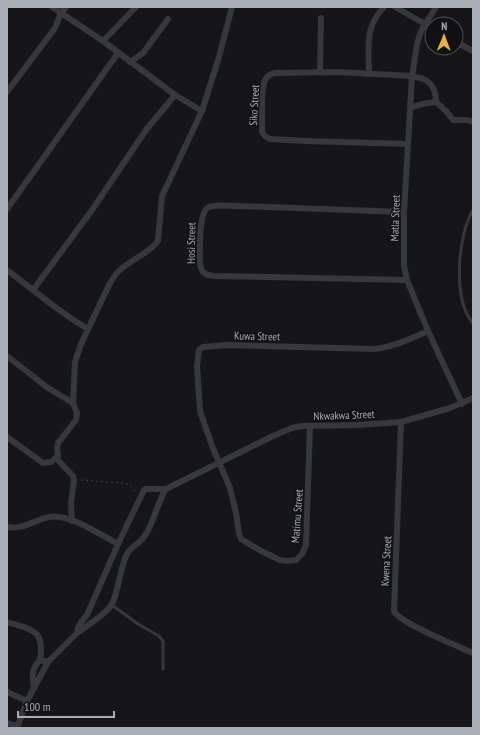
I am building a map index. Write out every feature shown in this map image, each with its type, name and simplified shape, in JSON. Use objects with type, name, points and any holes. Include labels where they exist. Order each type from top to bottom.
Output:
[{"type":"street","points":[[52,7],[103,41],[175,95],[202,111]]},
{"type":"street","points":[[7,92],[55,28],[66,7]]},
{"type":"street","points":[[103,41],[136,7]]},
{"type":"street","points":[[7,437],[43,462],[48,463],[58,456],[58,443],[76,420],[77,413],[73,403],[76,362],[81,344],[114,277],[120,270],[153,247],[158,241],[162,196],[202,111],[219,57],[232,7]]},
{"type":"street","points":[[369,74],[369,35],[372,24],[379,12],[384,7]]},
{"type":"street","points":[[396,7],[424,23]]},
{"type":"street","name":"Matla Street","points":[[430,16],[436,7]]},
{"type":"street","points":[[320,18],[320,72]]},
{"type":"street","points":[[130,62],[143,53],[168,19]]},
{"type":"street","name":"Matla Street","points":[[424,26],[417,44],[412,76],[404,212],[404,256],[407,280],[428,331],[462,404]]},
{"type":"street","points":[[464,46],[473,51]]},
{"type":"street","points":[[7,209],[118,53]]},
{"type":"street","name":"Siko Street","points":[[408,144],[270,139],[262,132],[263,85],[267,77],[275,72],[320,72],[412,76],[423,78],[430,84],[436,94],[436,102]]},
{"type":"street","points":[[33,290],[92,210],[146,130],[175,95]]},
{"type":"street","points":[[410,108],[436,102],[446,111],[452,120],[467,120],[473,122]]},
{"type":"street","name":"Hosi Street","points":[[404,212],[210,206],[206,209],[202,216],[200,264],[201,271],[214,276],[407,280]]},
{"type":"street","points":[[7,270],[69,319],[88,329]]},
{"type":"street","name":"Kuwa Street","points":[[219,462],[200,411],[197,355],[200,348],[226,345],[374,349],[386,348],[428,331]]},
{"type":"street","points":[[7,356],[48,388],[73,403]]},
{"type":"street","name":"Nkwakwa Street","points":[[166,490],[219,462],[292,428],[401,422],[462,404],[473,398]]},
{"type":"street","name":"Kwena Street","points":[[401,422],[394,610],[396,614],[408,623],[473,653]]},
{"type":"street","name":"Matimu Street","points":[[219,462],[232,495],[241,539],[247,544],[280,560],[296,560],[302,554],[306,545],[310,426]]},
{"type":"street","points":[[56,458],[72,473],[74,480],[71,503],[72,521]]},
{"type":"street","points":[[77,633],[80,623],[87,615],[96,596],[142,492],[146,489],[166,490]]},
{"type":"street","points":[[7,723],[17,727],[27,701],[48,662],[77,633],[97,619],[112,605],[127,554],[133,546],[144,538],[157,510],[160,498],[166,490]]},
{"type":"street","points":[[7,527],[14,528],[50,517],[59,517],[87,527],[117,546]]},
{"type":"street","points":[[7,622],[34,631],[38,636],[42,647],[40,660],[35,665],[32,676],[34,688]]},
{"type":"street","points":[[40,660],[48,662]]},
{"type":"street","points":[[7,692],[27,701]]},
{"type":"lane","points":[[473,210],[466,223],[461,252],[459,280],[464,308],[473,322]]},
{"type":"lane","points":[[112,605],[138,624],[158,636],[163,641],[163,669]]},
{"type":"path","points":[[74,480],[88,480],[130,485],[139,498]]}]
